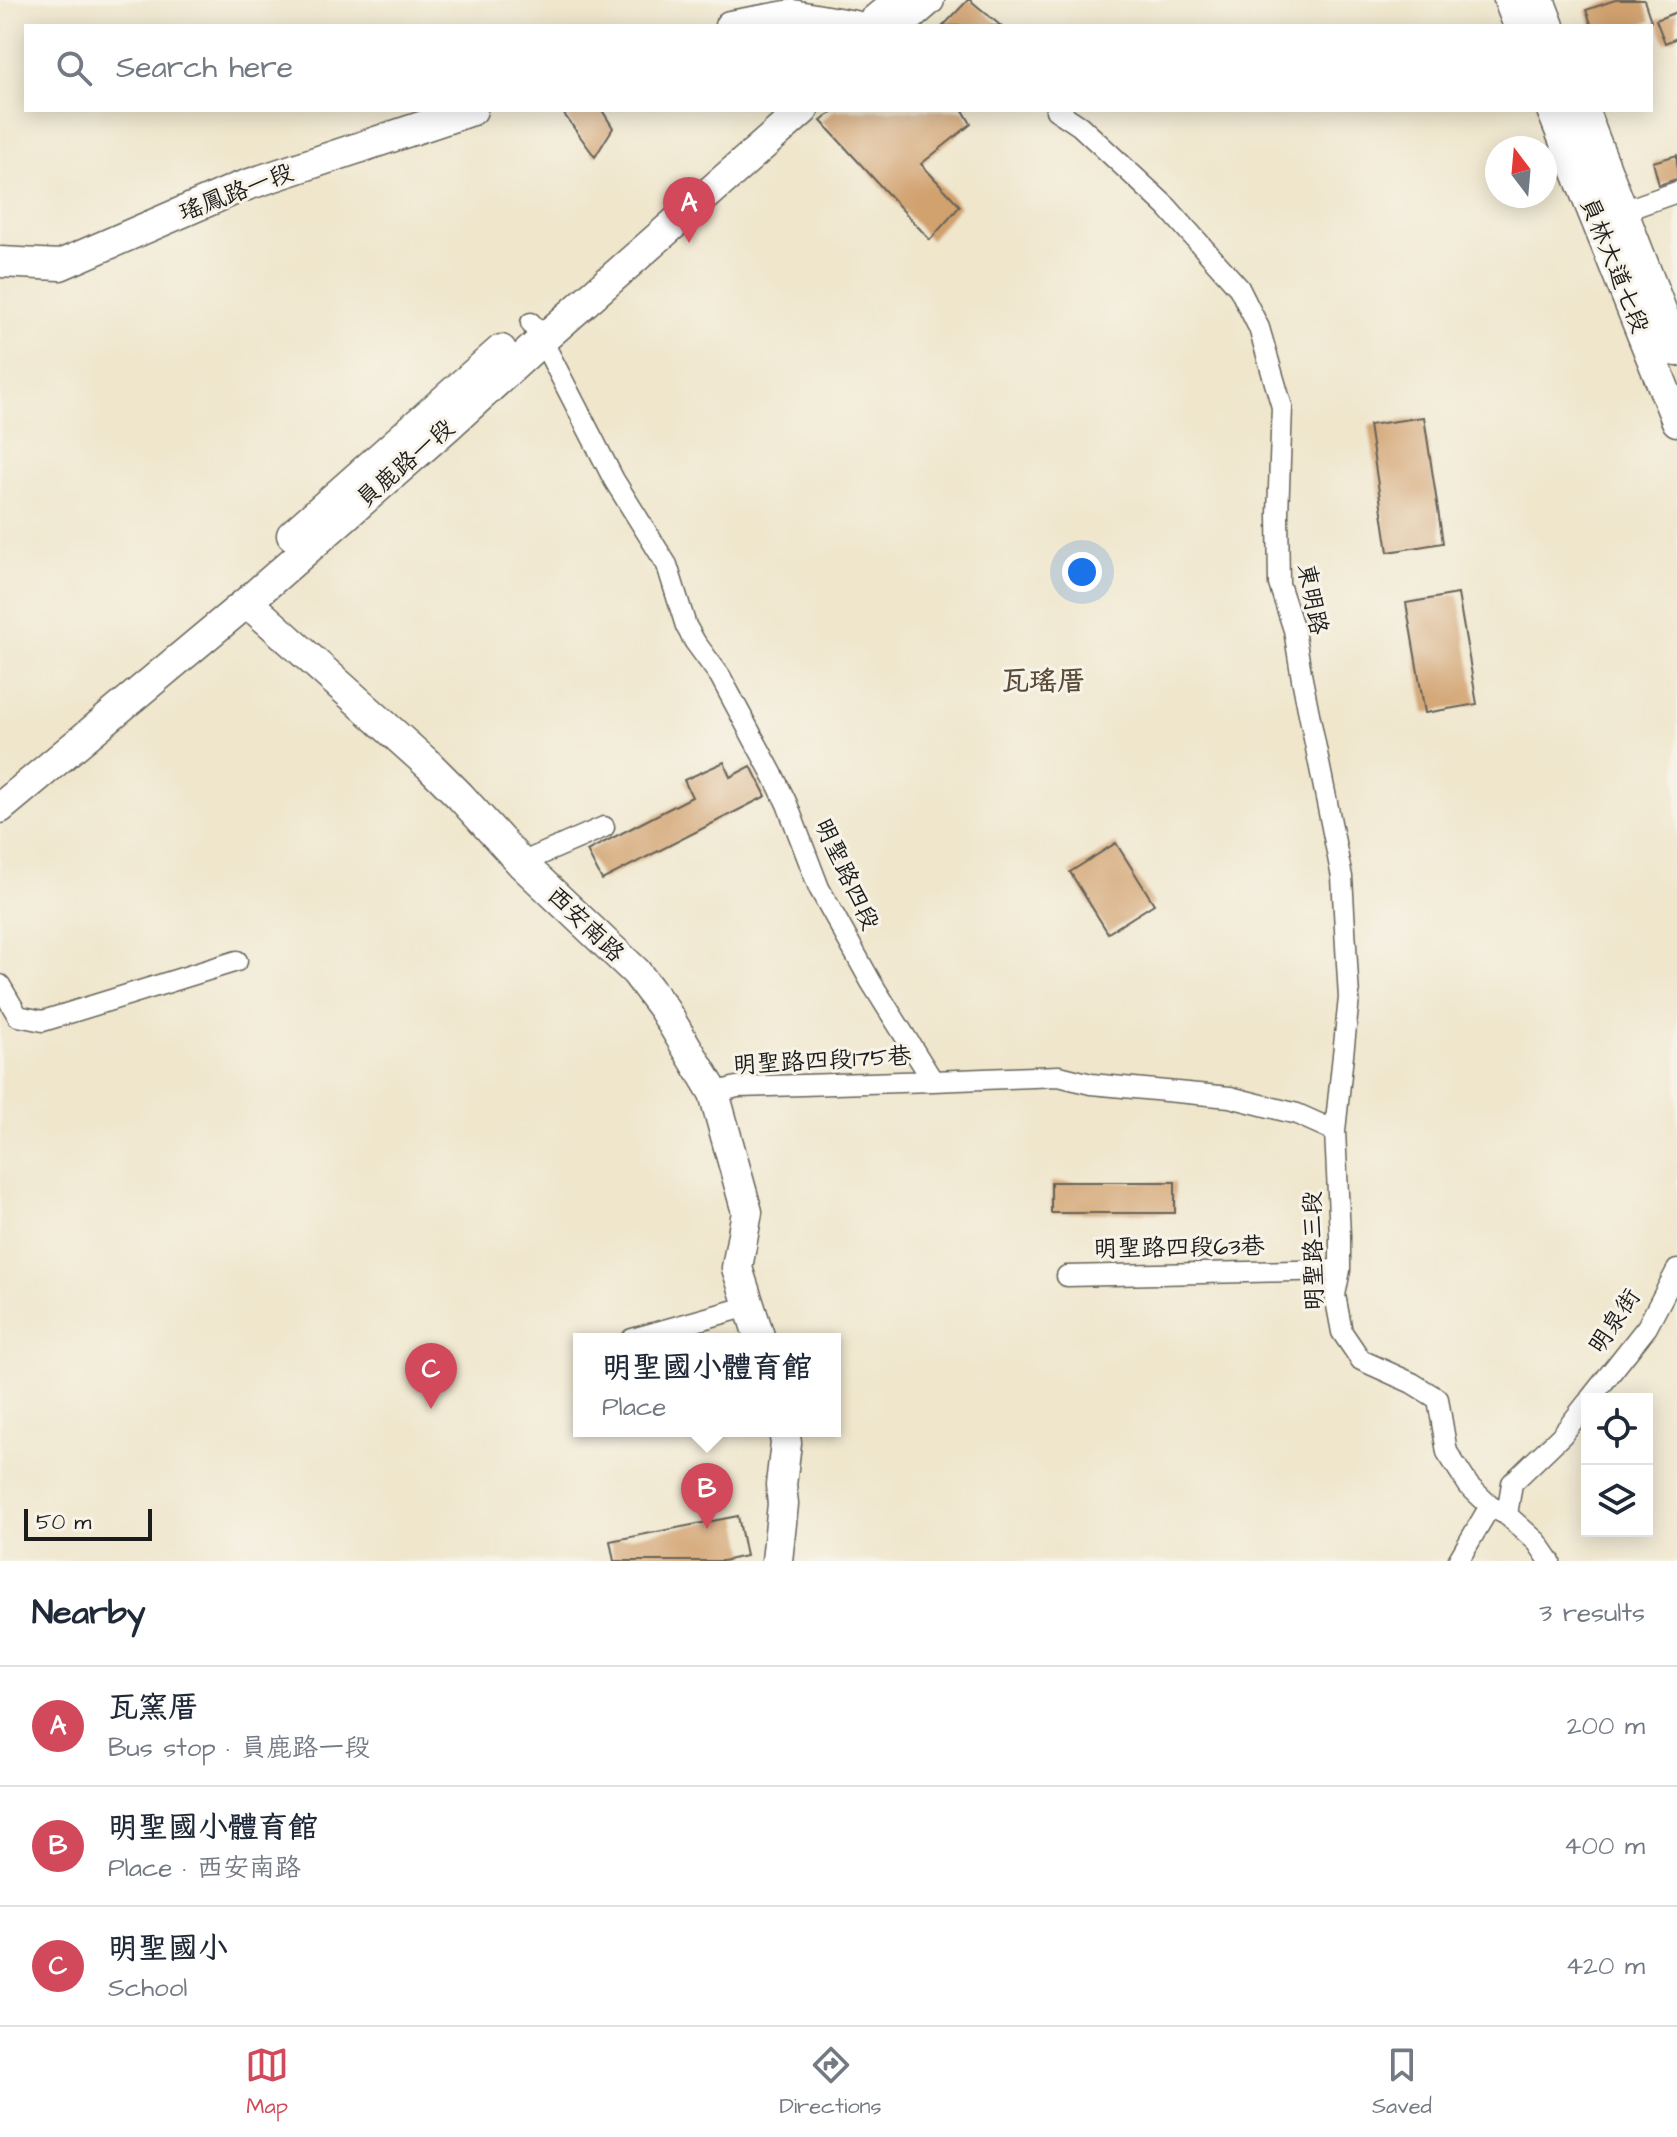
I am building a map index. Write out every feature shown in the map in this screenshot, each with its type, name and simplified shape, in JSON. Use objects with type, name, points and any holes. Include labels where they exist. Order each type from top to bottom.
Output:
[{"type":"main road","points":[[870,24],[899,0]]},
{"type":"main road","points":[[901,24],[929,0]]},
{"type":"main road","points":[[1509,0],[1518,24]]},
{"type":"main road","points":[[1539,0],[1548,24]]},
{"type":"main road","points":[[741,24],[792,15],[844,24]]},
{"type":"main road","name":"瑤鳳路一段","points":[[0,262],[60,265],[238,188],[466,112]]},
{"type":"main road","name":"員鹿路一段","points":[[0,808],[247,602],[448,426],[537,332],[771,112]]},
{"type":"main road","name":"員鹿路一段","points":[[0,786],[801,112]]},
{"type":"main road","name":"員林大道七段","points":[[1553,112],[1608,210],[1677,351]]},
{"type":"main road","name":"員林大道七段","points":[[1584,112],[1608,210],[1677,421]]},
{"type":"main road","name":"西安南路","points":[[247,602],[429,765],[521,863],[636,972],[663,1008],[714,1093],[747,1212],[737,1268],[758,1333]]},
{"type":"main road","points":[[777,1561],[785,1437]]},
{"type":"street","name":"東明路","points":[[1059,112],[1080,126],[1167,207],[1239,288],[1259,328],[1282,407],[1279,584],[1294,630],[1342,877],[1349,998],[1335,1131]]},
{"type":"street","points":[[1608,210],[1677,192]]},
{"type":"street","name":"明聖路四段","points":[[537,332],[614,480],[667,565],[686,626],[720,676],[774,777],[819,888],[871,982],[933,1081]]},
{"type":"street","points":[[521,863],[604,827]]},
{"type":"street","points":[[0,985],[18,1016],[43,1021],[237,961]]},
{"type":"street","points":[[933,1081],[1059,1076],[1091,1084],[1230,1097],[1297,1114],[1335,1131]]},
{"type":"street","name":"明聖路四段175巷","points":[[714,1093],[737,1087],[933,1081]]},
{"type":"street","name":"明聖路三段","points":[[1335,1131],[1340,1236],[1340,1270],[1335,1295],[1342,1332],[1361,1360],[1412,1383],[1438,1399],[1447,1452],[1469,1486],[1537,1542],[1550,1561]]},
{"type":"street","name":"明聖路四段63巷","points":[[1067,1276],[1340,1270]]},
{"type":"street","name":"明泉街","points":[[1595,1393],[1647,1327],[1677,1270]]},
{"type":"street","points":[[653,1333],[749,1306]]},
{"type":"street","name":"明泉街","points":[[1458,1561],[1498,1511],[1512,1483],[1562,1435],[1581,1411]]},
{"type":"building","points":[[970,0],[999,24],[945,24]]},
{"type":"building","points":[[1615,0],[1644,0],[1651,21],[1641,24],[1591,24],[1586,10]]},
{"type":"building","points":[[1677,12],[1677,38],[1665,43],[1656,20]]},
{"type":"building","points":[[562,112],[603,112],[613,128],[595,157]]},
{"type":"building","points":[[832,112],[964,112],[971,124],[921,164],[960,206],[930,240],[821,121]]},
{"type":"building","points":[[1677,155],[1677,179],[1659,185],[1653,162]]},
{"type":"building","points":[[1424,417],[1443,543],[1388,552],[1369,425]]},
{"type":"building","points":[[1458,594],[1477,704],[1425,713],[1406,603]]},
{"type":"building","points":[[724,762],[730,777],[751,766],[766,796],[602,880],[587,851],[692,797],[684,780]]},
{"type":"building","points":[[1116,843],[1154,904],[1108,933],[1070,872]]},
{"type":"building","points":[[1051,1182],[1175,1182],[1175,1213],[1051,1213]]},
{"type":"building","points":[[738,1516],[746,1556],[723,1561],[614,1561],[610,1541]]},
{"type":"place","name":"瓦窯厝","points":[[689,243]]},
{"type":"place","name":"明聖國小","points":[[431,1409]]},
{"type":"place","name":"明聖國小體育館","points":[[707,1529]]},
{"type":"district","name":"瓦瑤厝","points":[[1043,680]]}]
